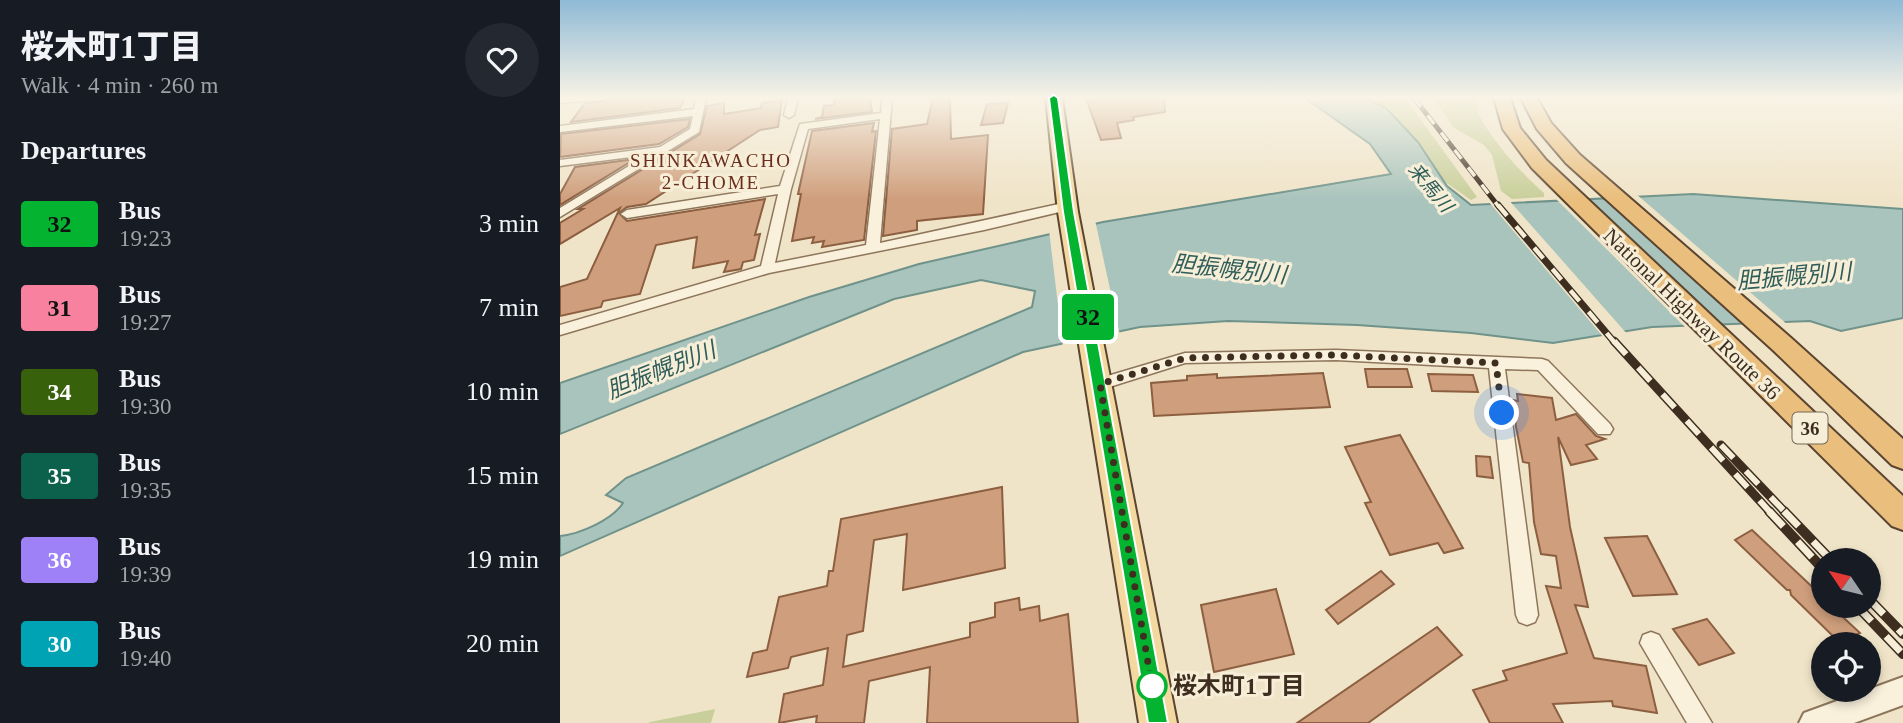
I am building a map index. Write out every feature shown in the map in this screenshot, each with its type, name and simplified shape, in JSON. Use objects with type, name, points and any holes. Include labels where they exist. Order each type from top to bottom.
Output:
[{"type":"highway","name":"National Highway Route 36","points":[[1515,132],[1522,144],[1571,197],[1903,516]]},
{"type":"highway","name":"National Highway Route 36","points":[[1550,132],[1608,189],[1782,344],[1903,457]]},
{"type":"main road","points":[[1058,132],[1068,209],[1158,723]]},
{"type":"street","points":[[560,213],[692,132]]},
{"type":"street","points":[[767,268],[785,189],[802,132]]},
{"type":"street","points":[[873,246],[883,132]]},
{"type":"street","points":[[560,163],[664,149]]},
{"type":"street","points":[[627,214],[785,189]]},
{"type":"street","points":[[560,203],[581,200]]},
{"type":"street","points":[[560,330],[767,268],[1068,209]]},
{"type":"street","points":[[1098,370],[1185,358],[1336,355],[1542,365],[1604,429]]},
{"type":"street","points":[[1496,363],[1527,615]]},
{"type":"street","points":[[1651,643],[1700,723]]},
{"type":"street","points":[[1814,723],[1903,691]]},
{"type":"green space","points":[[1393,132],[1430,132],[1477,197],[1471,200],[1431,172]]},
{"type":"green space","points":[[1461,132],[1489,132],[1544,193],[1544,197],[1512,199],[1501,191],[1492,155],[1484,145]]},
{"type":"green space","points":[[715,709],[711,723],[648,723],[650,722]]},
{"type":"water","points":[[1353,132],[1408,132],[1447,186],[1471,205],[1693,194],[1903,209],[1903,318],[1841,331],[1810,321],[1652,327],[1553,343],[1471,333],[1357,325],[1228,321],[1140,327],[1023,352],[560,556],[560,536],[595,525],[618,509],[623,503],[606,495],[626,478],[1032,307],[1035,291],[981,280],[894,299],[560,434],[560,383],[809,297],[919,264],[1103,222],[1391,174],[1370,144]]},
{"type":"pier","points":[[1635,193],[1788,325],[1748,327],[1604,195]]},
{"type":"pier","points":[[1580,196],[1721,328],[1687,329],[1556,199]]},
{"type":"pier","points":[[1508,199],[1628,335],[1604,338],[1488,201]]},
{"type":"pier","points":[[1095,220],[1120,335],[1063,347],[1049,230]]},
{"type":"building","points":[[680,132],[659,144],[560,157],[561,134]]},
{"type":"building","points":[[701,132],[757,132],[646,204],[627,207],[619,213],[627,221],[765,199],[755,235],[760,234],[754,260],[743,262],[741,269],[724,272],[728,261],[693,268],[697,237],[656,245],[640,294],[603,301],[601,307],[560,316],[560,287],[587,279],[620,208],[560,244],[560,223],[583,209],[578,209]]},
{"type":"building","points":[[812,132],[876,132],[864,240],[822,247],[824,241],[812,243],[814,237],[792,241],[801,194],[798,194]]},
{"type":"building","points":[[892,132],[951,132],[951,139],[988,135],[983,214],[917,221],[917,230],[883,236]]},
{"type":"building","points":[[1098,132],[1119,132],[1121,138],[1101,140]]},
{"type":"building","points":[[635,159],[560,205],[560,194],[575,167]]},
{"type":"building","points":[[1365,369],[1407,369],[1412,387],[1368,387]]},
{"type":"building","points":[[1323,373],[1330,407],[1154,416],[1151,383],[1217,374],[1217,378]]},
{"type":"building","points":[[1428,374],[1473,375],[1478,392],[1432,391]]},
{"type":"building","points":[[1517,394],[1552,398],[1556,420],[1576,414],[1596,436],[1605,439],[1586,445],[1597,459],[1571,465],[1558,437],[1570,527],[1588,607],[1575,605],[1594,658],[1646,666],[1657,713],[1613,706],[1612,701],[1553,704],[1563,723],[1490,723],[1473,690],[1507,680],[1503,671],[1567,653],[1546,586],[1561,588],[1556,556],[1541,554],[1534,522],[1529,463],[1523,462],[1516,427],[1513,400],[1518,401]]},
{"type":"building","points":[[1400,435],[1463,548],[1444,553],[1438,543],[1390,555],[1365,503],[1371,502],[1345,447]]},
{"type":"building","points":[[1476,456],[1490,457],[1493,478],[1477,476]]},
{"type":"building","points":[[1002,487],[1005,568],[903,590],[907,534],[874,540],[863,631],[847,635],[843,667],[970,637],[970,623],[995,617],[995,603],[1019,598],[1020,610],[1039,606],[1040,621],[1068,614],[1078,723],[927,723],[930,667],[869,681],[864,723],[816,723],[817,716],[779,723],[784,694],[823,685],[828,648],[791,657],[788,668],[747,677],[753,653],[767,650],[779,597],[827,586],[829,571],[833,571],[841,519]]},
{"type":"building","points":[[1752,530],[1811,586],[1811,615],[1791,595],[1790,590],[1735,540]]},
{"type":"building","points":[[1647,536],[1677,594],[1633,596],[1605,538]]},
{"type":"building","points":[[1381,571],[1394,584],[1338,624],[1326,610]]},
{"type":"building","points":[[1276,589],[1294,654],[1214,672],[1201,605]]},
{"type":"building","points":[[1814,618],[1844,618],[1859,632],[1829,632]]},
{"type":"building","points":[[1707,619],[1734,653],[1699,665],[1673,629]]},
{"type":"building","points":[[1437,627],[1462,655],[1368,723],[1297,723]]},
{"type":"railway","points":[[1440,132],[1499,207]]},
{"type":"railway","points":[[1498,205],[1615,343]]},
{"type":"railway","points":[[1614,341],[1770,512]]},
{"type":"railway","points":[[1721,445],[1785,512]]},
{"type":"railway","points":[[1769,511],[1811,556]]},
{"type":"railway","points":[[1784,511],[1819,548]]},
{"type":"railway","points":[[1881,611],[1903,634]]},
{"type":"railway","points":[[1868,618],[1903,654]]},
{"type":"bus line","name":"32","points":[[1058,132],[1069,212],[1158,723]]},
{"type":"place","name":"桜木町1丁目","points":[[1152,686]]},
{"type":"district","name":"SHINKAWACHO 2-CHOME","points":[[711,171]]},
{"type":"route","points":[[1152,686],[1100,384],[1185,358],[1336,355],[1496,363],[1502,413]]},
{"type":"water label","name":"来馬川","points":[[1431,187]]},
{"type":"water label","name":"胆振幌別川","points":[[1229,269]]},
{"type":"water label","name":"胆振幌別川","points":[[1794,276]]},
{"type":"water label","name":"胆振幌別川","points":[[661,370]]}]
